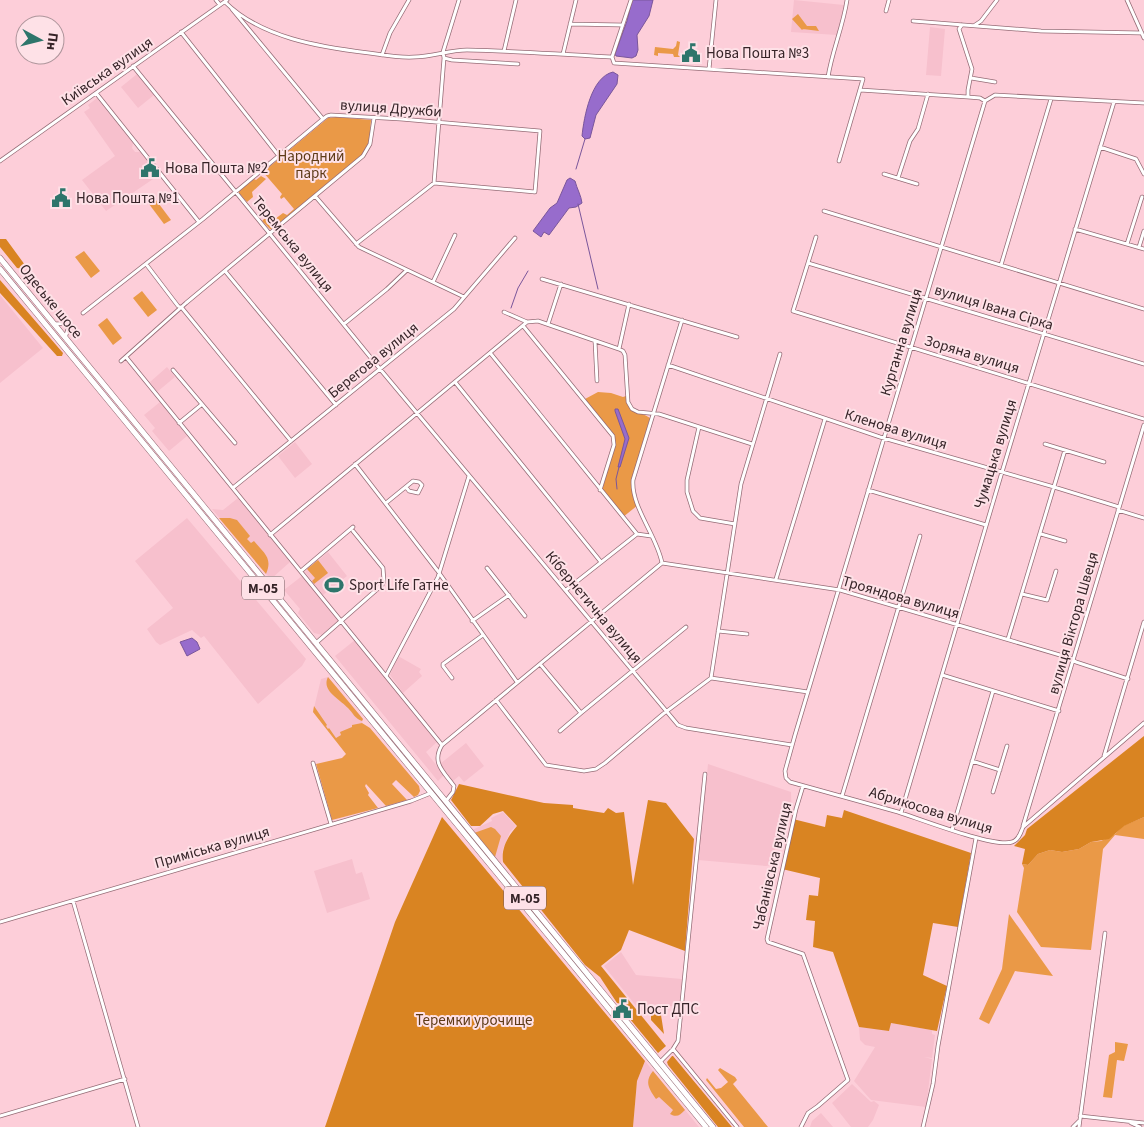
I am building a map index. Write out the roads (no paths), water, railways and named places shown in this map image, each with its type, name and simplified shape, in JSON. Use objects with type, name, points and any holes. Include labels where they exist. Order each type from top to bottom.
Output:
[{"type":"highway","name":"Одеське шосе","points":[[0,258],[316,643]]},
{"type":"highway","name":"Одеське шосе","points":[[0,269],[431,793]]},
{"type":"highway","name":"М-05","points":[[316,643],[446,801],[449,811],[706,1127]]},
{"type":"highway","name":"М-05","points":[[431,793],[449,811],[713,1127]]},
{"type":"street","points":[[216,0],[220,5]]},
{"type":"street","points":[[382,55],[390,33],[409,0]]},
{"type":"street","points":[[356,244],[434,183],[443,52],[459,0]]},
{"type":"street","points":[[504,51],[516,0]]},
{"type":"street","points":[[564,54],[576,0]]},
{"type":"street","points":[[630,0],[612,57],[614,63],[863,80],[839,161]]},
{"type":"street","points":[[709,69],[716,0]]},
{"type":"street","points":[[828,77],[844,21],[847,0]]},
{"type":"street","points":[[886,11],[889,0]]},
{"type":"street","points":[[973,26],[981,21],[997,0]]},
{"type":"street","points":[[913,21],[1040,31],[1143,36],[1142,28],[1127,0]]},
{"type":"street","name":"Київська вулиця","points":[[0,161],[226,1]]},
{"type":"street","name":"вулиця Дружби","points":[[226,1],[323,120],[331,115],[540,131],[535,192],[434,183]]},
{"type":"street","points":[[232,10],[255,24],[304,42],[333,49],[416,58],[443,52],[466,50],[612,57]]},
{"type":"street","points":[[570,24],[622,25]]},
{"type":"street","points":[[962,25],[959,29],[972,69],[968,97]]},
{"type":"street","points":[[181,32],[279,156]]},
{"type":"street","points":[[444,58],[518,64]]},
{"type":"street","name":"Теремська вулиця","points":[[133,66],[418,413]]},
{"type":"street","points":[[971,78],[995,82]]},
{"type":"street","points":[[860,90],[980,98],[985,101],[995,95],[1144,103]]},
{"type":"street","points":[[96,93],[199,222]]},
{"type":"street","points":[[898,178],[910,141],[918,129],[928,94]]},
{"type":"street","points":[[1001,265],[1051,99]]},
{"type":"street","name":"Курганна вулиця","points":[[787,780],[785,771],[792,745],[985,101]]},
{"type":"street","name":"Чумацька вулиця","points":[[901,813],[1028,383],[1114,102]]},
{"type":"street","points":[[121,361],[225,270],[366,152],[370,144],[374,118]]},
{"type":"street","points":[[83,313],[199,222],[323,120]]},
{"type":"street","points":[[1100,147],[1136,158],[1144,174]]},
{"type":"street","points":[[884,174],[917,184]]},
{"type":"street","points":[[315,196],[356,244],[464,297]]},
{"type":"street","points":[[1127,244],[1142,197]]},
{"type":"street","points":[[824,211],[1144,310]]},
{"type":"street","points":[[1075,229],[1144,249]]},
{"type":"street","points":[[1139,248],[1144,231]]},
{"type":"street","points":[[433,282],[455,235]]},
{"type":"street","points":[[808,263],[816,236]]},
{"type":"street","name":"Берегова вулиця","points":[[234,487],[454,309],[514,238]]},
{"type":"street","name":"вулиця Івана Сірка","points":[[808,263],[1144,364]]},
{"type":"street","name":"Зоряна вулиця","points":[[808,263],[793,311],[1144,419]]},
{"type":"street","points":[[146,264],[178,306],[182,308],[291,441]]},
{"type":"street","points":[[225,270],[336,405]]},
{"type":"street","points":[[344,324],[407,270]]},
{"type":"street","points":[[542,278],[737,337]]},
{"type":"street","points":[[548,324],[562,284]]},
{"type":"street","points":[[619,349],[629,304]]},
{"type":"street","points":[[504,312],[527,322],[535,320],[623,351],[625,355],[628,402],[632,409],[638,412],[659,414],[752,444]]},
{"type":"street","points":[[446,801],[454,792],[454,786],[438,762],[438,754],[442,745],[662,563],[633,486],[682,320]]},
{"type":"street","points":[[270,535],[524,327],[527,322]]},
{"type":"street","points":[[54,324],[70,323],[65,338]]},
{"type":"street","points":[[524,327],[613,436],[614,445],[600,491]]},
{"type":"street","points":[[595,341],[597,381]]},
{"type":"street","points":[[490,354],[637,534],[651,536]]},
{"type":"street","points":[[496,700],[546,765],[584,771],[596,769],[605,763],[667,711],[711,678],[741,484],[780,354]]},
{"type":"street","points":[[126,357],[234,487],[270,535],[342,620],[442,745]]},
{"type":"street","name":"Кленова вулиця","points":[[668,365],[884,438],[1054,487],[1144,518]]},
{"type":"street","points":[[172,370],[235,444]]},
{"type":"street","points":[[455,382],[601,562]]},
{"type":"street","points":[[179,423],[202,405]]},
{"type":"street","name":"Кібернетична вулиця","points":[[418,413],[678,724],[686,728],[792,745]]},
{"type":"street","points":[[776,580],[825,419]]},
{"type":"street","name":"вулиця Віктора Швеця","points":[[1023,827],[1144,425]]},
{"type":"street","points":[[699,427],[687,480],[687,492],[691,506],[700,518],[734,524]]},
{"type":"street","points":[[1045,444],[1104,462]]},
{"type":"street","points":[[1008,639],[1065,450]]},
{"type":"street","points":[[355,464],[386,503],[517,682]]},
{"type":"street","points":[[386,676],[439,575],[469,475]]},
{"type":"street","points":[[386,503],[406,487],[416,481],[422,485],[418,493],[409,491],[406,487]]},
{"type":"street","points":[[868,490],[986,525]]},
{"type":"street","points":[[301,571],[353,529],[383,568],[384,582],[382,585],[316,643]]},
{"type":"street","points":[[566,590],[637,534]]},
{"type":"street","points":[[1041,534],[1065,541]]},
{"type":"street","points":[[842,796],[920,536]]},
{"type":"street","name":"Трояндова вулиця","points":[[662,563],[840,590],[1070,658],[1128,679]]},
{"type":"street","points":[[487,568],[525,616]]},
{"type":"street","points":[[1022,594],[1047,600],[1056,570]]},
{"type":"street","points":[[472,621],[509,595]]},
{"type":"street","points":[[1104,757],[1144,622]]},
{"type":"street","points":[[560,731],[686,627]]},
{"type":"street","points":[[718,631],[747,634]]},
{"type":"street","points":[[452,678],[443,664],[483,635]]},
{"type":"street","points":[[540,664],[581,713]]},
{"type":"street","points":[[942,675],[1059,710]]},
{"type":"street","points":[[711,678],[808,692]]},
{"type":"street","points":[[952,830],[993,691]]},
{"type":"street","name":"Абрикосова вулиця","points":[[787,780],[901,813],[976,838],[1011,842],[1018,838],[1023,827],[1144,723]]},
{"type":"street","points":[[993,792],[1007,746]]},
{"type":"street","points":[[972,761],[1000,770]]},
{"type":"street","points":[[313,763],[331,824]]},
{"type":"street","points":[[660,1062],[678,1041],[705,774]]},
{"type":"street","name":"Чабанівська вулиця","points":[[801,1127],[808,1113],[848,1080],[803,954],[768,942],[767,939],[794,814],[803,786]]},
{"type":"street","name":"Приміська вулиця","points":[[0,922],[412,801],[431,793]]},
{"type":"street","points":[[923,1127],[933,1084],[938,1046],[976,838]]},
{"type":"street","points":[[73,901],[138,1127]]},
{"type":"street","points":[[1078,1127],[1105,933]]},
{"type":"street","points":[[673,1049],[736,1127]]},
{"type":"street","points":[[0,1116],[125,1079]]},
{"type":"street","points":[[1080,1116],[1144,1123]]},
{"type":"street","points":[[1073,1127],[1080,1121]]},
{"type":"street","points":[[1128,1122],[1140,1127]]},
{"type":"waterway","points":[[576,169],[585,139]]},
{"type":"waterway","points":[[578,204],[598,289]]},
{"type":"waterway","points":[[511,308],[518,288],[528,271]]},
{"type":"waterway","points":[[617,489],[616,479],[619,467]]},
{"type":"place","name":"Нова Пошта №3","points":[[691,53]]},
{"type":"place","name":"Нова Пошта №2","points":[[150,168]]},
{"type":"place","name":"Нова Пошта №1","points":[[61,198]]},
{"type":"place","name":"Sport Life Гатне","points":[[334,585]]},
{"type":"place","name":"Пост ДПС","points":[[622,1009]]},
{"type":"park label","name":"Народний парк","points":[[311,164]]},
{"type":"park label","name":"Теремки урочище","points":[[474,1020]]}]
